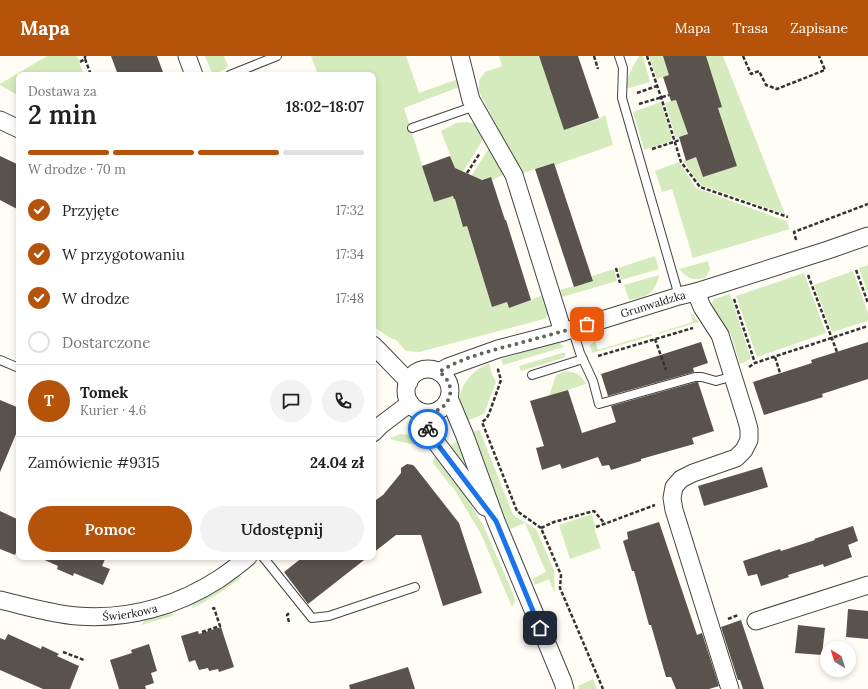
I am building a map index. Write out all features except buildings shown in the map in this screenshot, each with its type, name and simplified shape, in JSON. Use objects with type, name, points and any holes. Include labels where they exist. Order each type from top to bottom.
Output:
[{"type":"street","points":[[187,56],[193,72]]},
{"type":"street","points":[[460,56],[471,100],[514,175],[567,330]]},
{"type":"street","points":[[0,120],[16,128]]},
{"type":"street","name":"Grunwaldzka","points":[[439,372],[479,355],[696,292],[868,236]]},
{"type":"street","points":[[696,292],[702,307],[720,335],[746,418],[749,429],[749,440],[744,450],[736,458],[693,473],[681,480],[674,486],[672,498],[674,510],[730,689]]},
{"type":"street","points":[[376,348],[409,382]]},
{"type":"street","points":[[416,407],[428,413],[435,412],[446,404],[450,394],[450,385],[446,378],[439,372],[430,369],[416,374],[409,382],[407,394],[435,441],[496,521]]},
{"type":"street","points":[[449,398],[465,436],[496,521],[565,689]]},
{"type":"street","points":[[376,430],[381,425],[416,407]]},
{"type":"street","name":"Świerkowa","points":[[0,600],[51,612],[77,616],[98,617],[131,614],[167,605],[189,596],[210,585],[233,570],[245,560]]},
{"type":"street","points":[[756,621],[868,585]]},
{"type":"lane","points":[[237,72],[277,56]]},
{"type":"lane","points":[[619,56],[623,68],[622,98],[679,296]]},
{"type":"lane","points":[[412,128],[475,106]]},
{"type":"lane","points":[[567,330],[593,381],[599,404],[695,377],[702,377],[716,381],[734,376]]},
{"type":"lane","points":[[532,375],[583,359]]},
{"type":"lane","points":[[0,360],[16,367]]},
{"type":"lane","points":[[265,560],[312,618],[329,616],[415,587]]},
{"type":"path","points":[[594,56],[598,69]]},
{"type":"path","points":[[646,56],[661,97],[681,162],[700,187],[788,217]]},
{"type":"path","points":[[743,56],[751,74],[759,71],[766,85],[777,89],[825,70],[819,56]]},
{"type":"path","points":[[80,62],[85,58],[90,72]]},
{"type":"path","points":[[622,98],[657,86]]},
{"type":"path","points":[[625,109],[669,95]]},
{"type":"path","points":[[638,154],[680,140]]},
{"type":"path","points":[[837,352],[802,258],[794,232],[868,204]]},
{"type":"path","points":[[616,268],[620,283]]},
{"type":"path","points":[[856,270],[868,303]]},
{"type":"path","points":[[728,282],[755,363]]},
{"type":"path","points":[[752,366],[755,363],[868,326]]},
{"type":"path","points":[[593,357],[694,327]]},
{"type":"path","points":[[656,339],[670,384]]},
{"type":"path","points":[[775,357],[780,373]]},
{"type":"path","points":[[498,370],[501,380],[489,414],[482,422],[517,511],[541,528],[561,575],[560,588],[603,689]]},
{"type":"path","points":[[596,527],[654,505]]},
{"type":"path","points":[[541,528],[554,522],[594,511],[606,524]]},
{"type":"path","points":[[202,632],[220,626],[214,608],[212,609]]},
{"type":"path","points":[[287,616],[289,622]]},
{"type":"path","points":[[63,652],[84,660]]},
{"type":"green space","points":[[47,56],[77,56],[83,72],[20,72]]},
{"type":"green space","points":[[205,56],[224,56],[228,66],[218,72],[211,71]]},
{"type":"green space","points":[[311,56],[406,56],[419,93],[458,79],[459,87],[404,108],[434,202],[453,196],[458,198],[461,208],[458,210],[463,227],[467,226],[492,307],[507,302],[509,308],[543,295],[549,314],[544,319],[419,352],[406,351],[396,340],[390,338],[376,328],[376,72],[317,72]]},
{"type":"green space","points":[[499,56],[539,56],[564,130],[599,119],[605,115],[613,145],[555,165],[554,163],[522,174],[479,92],[479,80],[485,72],[502,66]]},
{"type":"green space","points":[[639,56],[643,56],[650,82],[626,89],[628,77]]},
{"type":"green space","points":[[649,56],[663,56],[673,74],[657,79]]},
{"type":"green space","points":[[706,56],[723,56],[785,214],[701,185],[683,160],[686,161],[696,157],[703,177],[737,166],[718,108]]},
{"type":"green space","points":[[16,74],[16,94],[0,85]]},
{"type":"green space","points":[[679,98],[688,134],[676,138],[665,103]]},
{"type":"green space","points":[[661,102],[672,138],[671,141],[644,150],[633,112]]},
{"type":"green space","points":[[467,122],[475,124],[485,136],[461,175],[457,173],[441,131],[456,123]]},
{"type":"green space","points":[[489,148],[505,174],[492,180],[490,177],[474,182],[471,180],[472,175]]},
{"type":"green space","points":[[679,162],[696,188],[786,221],[790,229],[693,258],[672,189],[662,192],[655,171]]},
{"type":"green space","points":[[655,256],[659,269],[621,280],[618,268]]},
{"type":"green space","points":[[708,261],[710,270],[705,278],[690,278],[679,269]]},
{"type":"green space","points":[[868,265],[868,294],[859,268]]},
{"type":"green space","points":[[614,269],[617,281],[562,297],[560,290],[593,281],[592,276]]},
{"type":"green space","points":[[853,271],[868,313],[868,321],[832,332],[814,285]]},
{"type":"green space","points":[[804,273],[826,333],[757,357],[736,296]]},
{"type":"green space","points":[[659,275],[658,281],[648,295],[629,300],[624,285]]},
{"type":"green space","points":[[730,294],[751,359],[740,364],[731,335],[713,307],[712,302],[714,299]]},
{"type":"green space","points":[[690,312],[699,322],[658,334],[657,333],[693,322]]},
{"type":"green space","points":[[651,334],[652,336],[592,353],[590,346],[595,341],[598,350]]},
{"type":"green space","points":[[556,342],[560,343],[564,347],[503,365],[501,359]]},
{"type":"green space","points":[[566,353],[563,358],[521,371],[519,366]]},
{"type":"green space","points":[[489,363],[496,382],[484,414],[466,421],[460,403],[462,388],[473,373]]},
{"type":"green space","points":[[563,372],[577,374],[586,384],[549,396],[556,375]]},
{"type":"green space","points":[[478,430],[480,431],[513,515],[536,529],[554,570],[555,594],[549,579],[535,585],[532,579],[546,572],[525,523],[510,529],[471,433]]},
{"type":"green space","points":[[401,434],[416,437],[429,445],[426,447],[393,440],[390,438]]},
{"type":"green space","points":[[460,439],[479,487],[448,447]]},
{"type":"green space","points":[[437,455],[466,496],[483,525],[514,596],[515,601],[512,607],[481,534],[456,492],[433,463],[434,458]]},
{"type":"green space","points":[[592,514],[595,531],[601,548],[570,559],[559,525]]},
{"type":"green space","points":[[238,576],[242,577],[218,594],[192,608],[193,603],[212,593]]},
{"type":"green space","points":[[169,613],[175,615],[141,625],[145,620]]},
{"type":"green space","points":[[593,679],[597,689],[579,689],[578,686]]},
{"type":"way so far","points":[[428,429],[421,417],[421,412],[435,412],[441,409],[446,404],[450,394],[450,385],[439,372],[479,355],[587,324]]},
{"type":"route","points":[[428,429],[435,441],[496,521],[540,628]]}]
